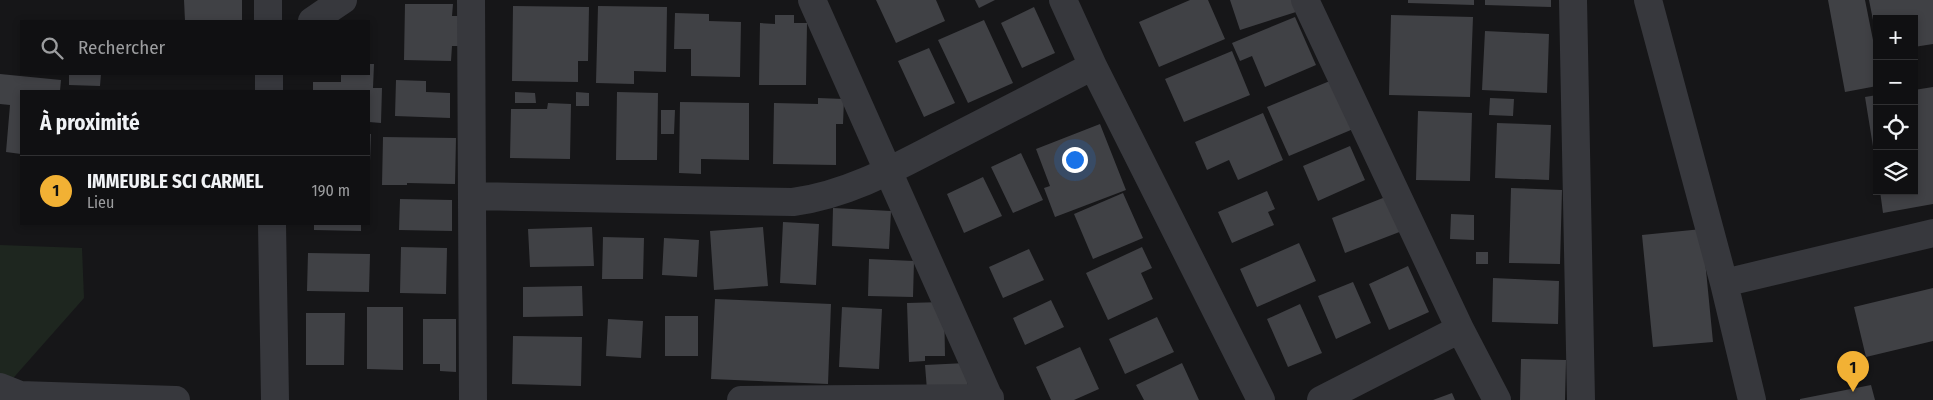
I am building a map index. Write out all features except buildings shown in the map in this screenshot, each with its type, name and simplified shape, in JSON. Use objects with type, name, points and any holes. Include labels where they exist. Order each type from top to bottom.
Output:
[{"type":"street","points":[[268,0],[268,20]]},
{"type":"street","points":[[313,20],[343,0]]},
{"type":"street","points":[[471,0],[473,400]]},
{"type":"street","points":[[741,400],[990,399],[812,0]]},
{"type":"street","points":[[1062,0],[1092,66],[1260,400]]},
{"type":"street","points":[[1305,0],[1460,329],[1497,400]]},
{"type":"street","points":[[1573,0],[1581,400]]},
{"type":"street","points":[[1648,0],[1724,283],[1752,400]]},
{"type":"street","points":[[472,196],[793,202],[812,200],[888,171],[1092,66]]},
{"type":"street","points":[[269,75],[269,90]]},
{"type":"street","points":[[272,225],[275,400]]},
{"type":"street","points":[[1724,283],[1933,233]]},
{"type":"street","points":[[1321,400],[1460,329]]},
{"type":"street","points":[[0,386],[20,395],[176,400]]},
{"type":"shaded area","points":[[0,245],[82,248],[84,298],[0,393]]},
{"type":"place","name":"IMMEUBLE SCI CARMEL","points":[[1853,392]]}]
